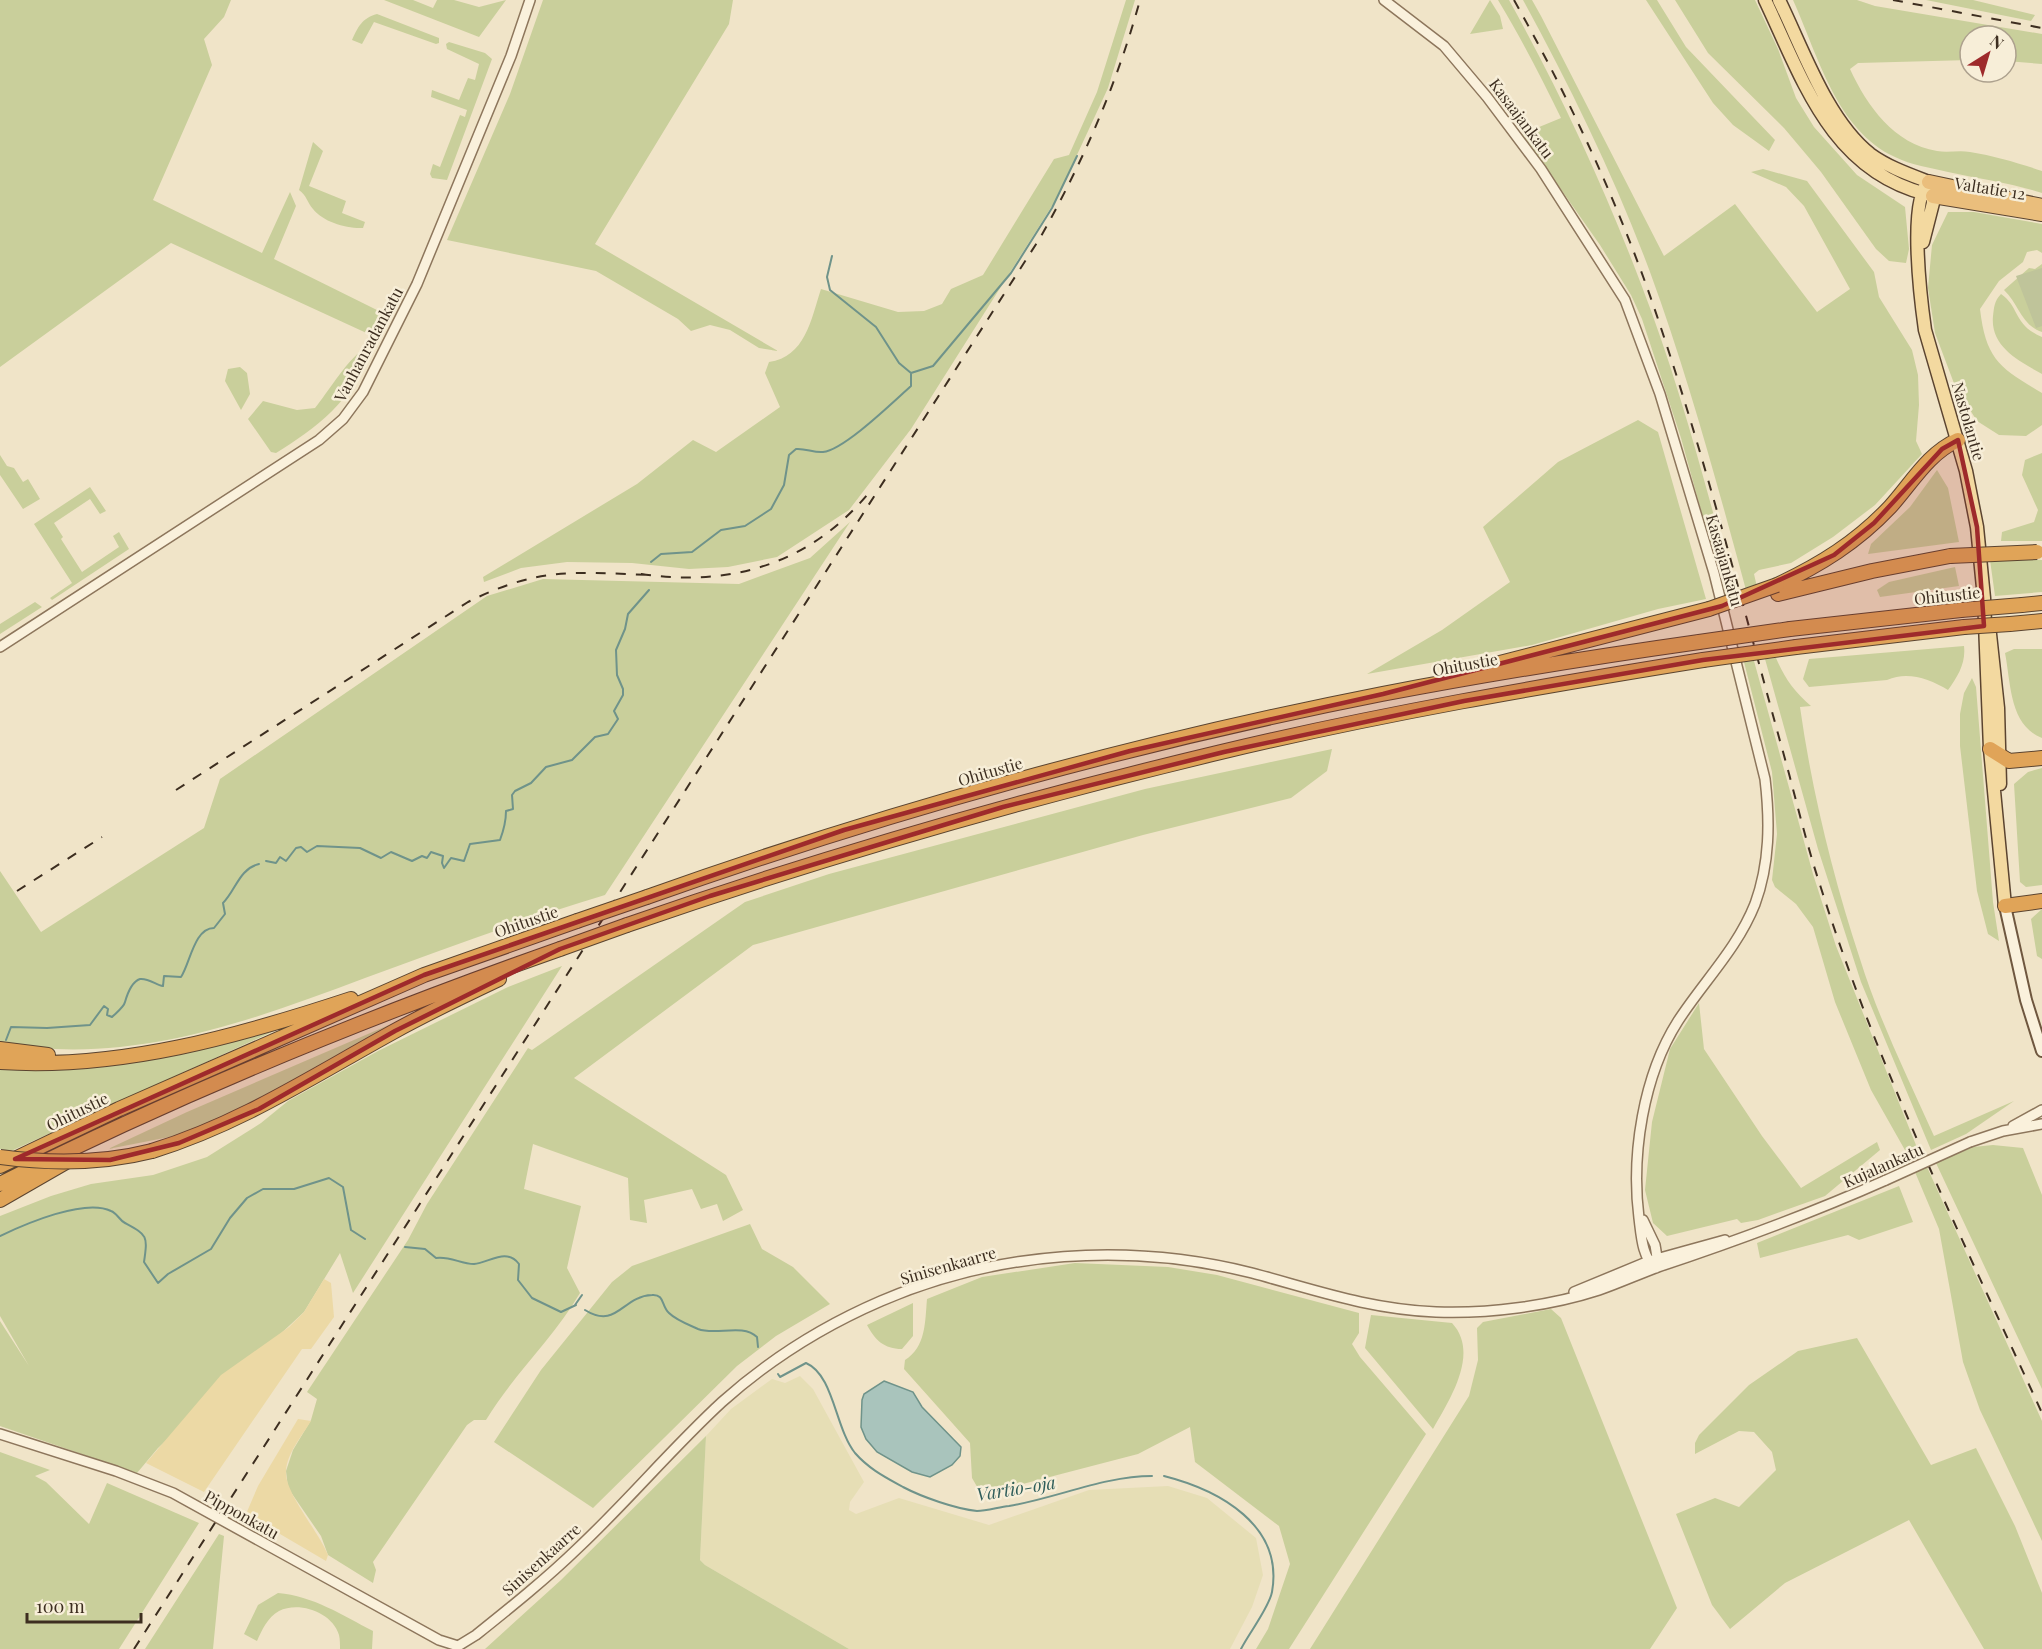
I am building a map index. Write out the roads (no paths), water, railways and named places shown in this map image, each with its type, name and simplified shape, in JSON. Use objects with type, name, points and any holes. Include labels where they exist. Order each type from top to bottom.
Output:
[{"type":"highway","name":"Valtatie 12","points":[[1927,190],[1956,187],[2042,206]]},
{"type":"highway","name":"Valtatie 12","points":[[1927,190],[2042,214]]},
{"type":"highway","points":[[1778,590],[1855,540],[1890,507],[1929,461],[1942,449],[1958,440]]},
{"type":"highway","points":[[1383,694],[1778,590],[1950,556],[2039,553]]},
{"type":"highway","name":"Ohitustie","points":[[0,1166],[119,1109],[424,975],[844,830],[997,786],[1212,731],[1383,694],[1790,629],[1961,609],[2042,603]]},
{"type":"highway","name":"Ohitustie","points":[[0,1184],[187,1097],[445,990],[627,925],[850,852],[992,810],[1224,752],[1464,701],[1703,660],[1796,647],[1964,627],[2042,621]]},
{"type":"highway","points":[[2011,624],[2042,628]]},
{"type":"highway","points":[[1995,753],[2009,761],[2042,758]]},
{"type":"highway","points":[[2005,906],[2042,901]]},
{"type":"highway","points":[[0,1157],[70,1163],[110,1160],[178,1143],[259,1109],[394,1031],[560,949]]},
{"type":"highway","points":[[0,1062],[83,1060],[176,1048],[284,1021],[424,975]]},
{"type":"highway","points":[[0,1049],[83,1060]]},
{"type":"highway","points":[[0,1200],[187,1097]]},
{"type":"main road","points":[[1765,0],[1818,107],[1835,136],[1853,156],[1875,172],[1900,186],[1927,190]]},
{"type":"main road","points":[[1779,0],[1828,101],[1848,132],[1871,154],[1927,190]]},
{"type":"main road","name":"Nastolantie","points":[[1927,190],[1919,254],[1925,330],[1958,440],[1977,527],[2005,906],[2026,1000],[2042,1051]]},
{"type":"street","name":"Vanhanradankatu","points":[[0,647],[320,440],[348,413],[363,392],[417,284],[511,56],[530,0]]},
{"type":"street","name":"Kasaajankatu","points":[[1384,0],[1444,46],[1480,89],[1541,169],[1625,300],[1660,394],[1714,573],[1765,778],[1769,827],[1766,864],[1759,892],[1735,943],[1677,1023],[1658,1063],[1640,1138],[1637,1192],[1654,1259]]},
{"type":"street","name":"Kujalankatu","points":[[2003,1131],[2042,1110]]},
{"type":"street","name":"Kujalankatu","points":[[1656,1268],[1777,1226],[1970,1142],[2003,1131],[2042,1124]]},
{"type":"street","name":"Kujalankatu","points":[[1654,1259],[1777,1226]]},
{"type":"street","name":"Sinisenkaarre","points":[[458,1646],[520,1600],[578,1549],[696,1427],[755,1375],[829,1327],[881,1301],[927,1284],[982,1268],[1019,1262],[1108,1255],[1153,1257],[1214,1265],[1352,1302],[1412,1310],[1467,1312],[1497,1310],[1598,1290],[1656,1268]]},
{"type":"street","points":[[1654,1259],[1656,1268]]},
{"type":"street","name":"Sinisenkaarre","points":[[1566,1297],[1654,1259]]},
{"type":"street","name":"Pipponkatu","points":[[0,1434],[116,1471],[172,1493],[439,1640],[458,1646]]},
{"type":"water","points":[[884,1381],[913,1392],[922,1407],[961,1447],[960,1456],[952,1465],[930,1477],[912,1472],[877,1452],[866,1439],[861,1427],[862,1400],[864,1394]]},
{"type":"waterway","points":[[651,562],[661,554],[692,552],[721,530],[745,526],[771,509],[784,485],[789,455],[796,449],[823,452],[843,443],[911,386],[911,373],[933,366],[1011,273],[1052,208],[1077,156]]},
{"type":"waterway","points":[[832,256],[827,277],[830,290],[876,327],[899,363],[911,373]]},
{"type":"waterway","points":[[266,861],[276,863],[280,857],[286,861],[296,848],[301,847],[307,852],[317,846],[360,848],[381,858],[391,852],[412,861],[422,856],[427,858],[431,852],[443,856],[444,868],[451,858],[464,861],[470,844],[500,840],[506,811],[513,809],[512,795],[515,791],[531,783],[546,767],[572,760],[595,737],[608,734],[618,719],[614,711],[623,695],[623,689],[617,675],[616,650],[625,629],[628,614],[649,590]]},
{"type":"waterway","points":[[6,1040],[11,1027],[47,1028],[90,1025],[104,1006],[108,1009],[107,1015],[112,1017],[118,1012],[130,989],[140,979],[163,986],[164,976],[181,977],[197,940],[207,930],[214,928],[225,914],[223,903],[242,875],[259,864]]},
{"type":"waterway","name":"Vartio-oja","points":[[0,1236],[39,1219],[71,1210],[100,1208],[111,1211],[123,1222],[142,1233],[146,1241],[144,1262],[158,1283],[168,1274],[211,1249],[230,1218],[247,1198],[263,1189],[294,1189],[329,1178],[343,1187],[351,1230],[365,1239]]},
{"type":"waterway","name":"Vartio-oja","points":[[405,1247],[425,1249],[436,1258],[469,1264],[497,1257],[509,1257],[519,1264],[518,1280],[532,1298],[561,1312],[576,1305]]},
{"type":"waterway","points":[[575,1305],[582,1295]]},
{"type":"waterway","name":"Vartio-oja","points":[[585,1310],[605,1316],[642,1297],[656,1295],[661,1298],[669,1313],[675,1318],[705,1331],[736,1330],[751,1333],[757,1337],[758,1347]]},
{"type":"waterway","name":"Vartio-oja","points":[[778,1374],[780,1377],[806,1363],[815,1369],[829,1390],[848,1442],[860,1459],[903,1487],[949,1505],[969,1510],[985,1510],[1027,1502],[1098,1483],[1152,1476]]},
{"type":"waterway","name":"Vartio-oja","points":[[1164,1476],[1185,1482],[1226,1501],[1258,1530],[1268,1548],[1273,1568],[1272,1592],[1263,1613],[1241,1649]]},
{"type":"railway","points":[[134,1649],[1040,238],[1071,181],[1098,122],[1121,62],[1140,0]]},
{"type":"railway","points":[[1514,0],[1556,78],[1595,159],[1645,283],[1677,377],[1708,480],[1815,870],[1868,1022],[1923,1154],[2042,1413]]},
{"type":"railway","points":[[1893,0],[2042,28]]},
{"type":"railway","points":[[641,574],[705,577],[765,566],[819,539],[844,519],[867,495]]},
{"type":"railway","points":[[176,790],[468,602],[536,577],[577,573],[649,575]]},
{"type":"railway","points":[[17,891],[102,837]]}]
